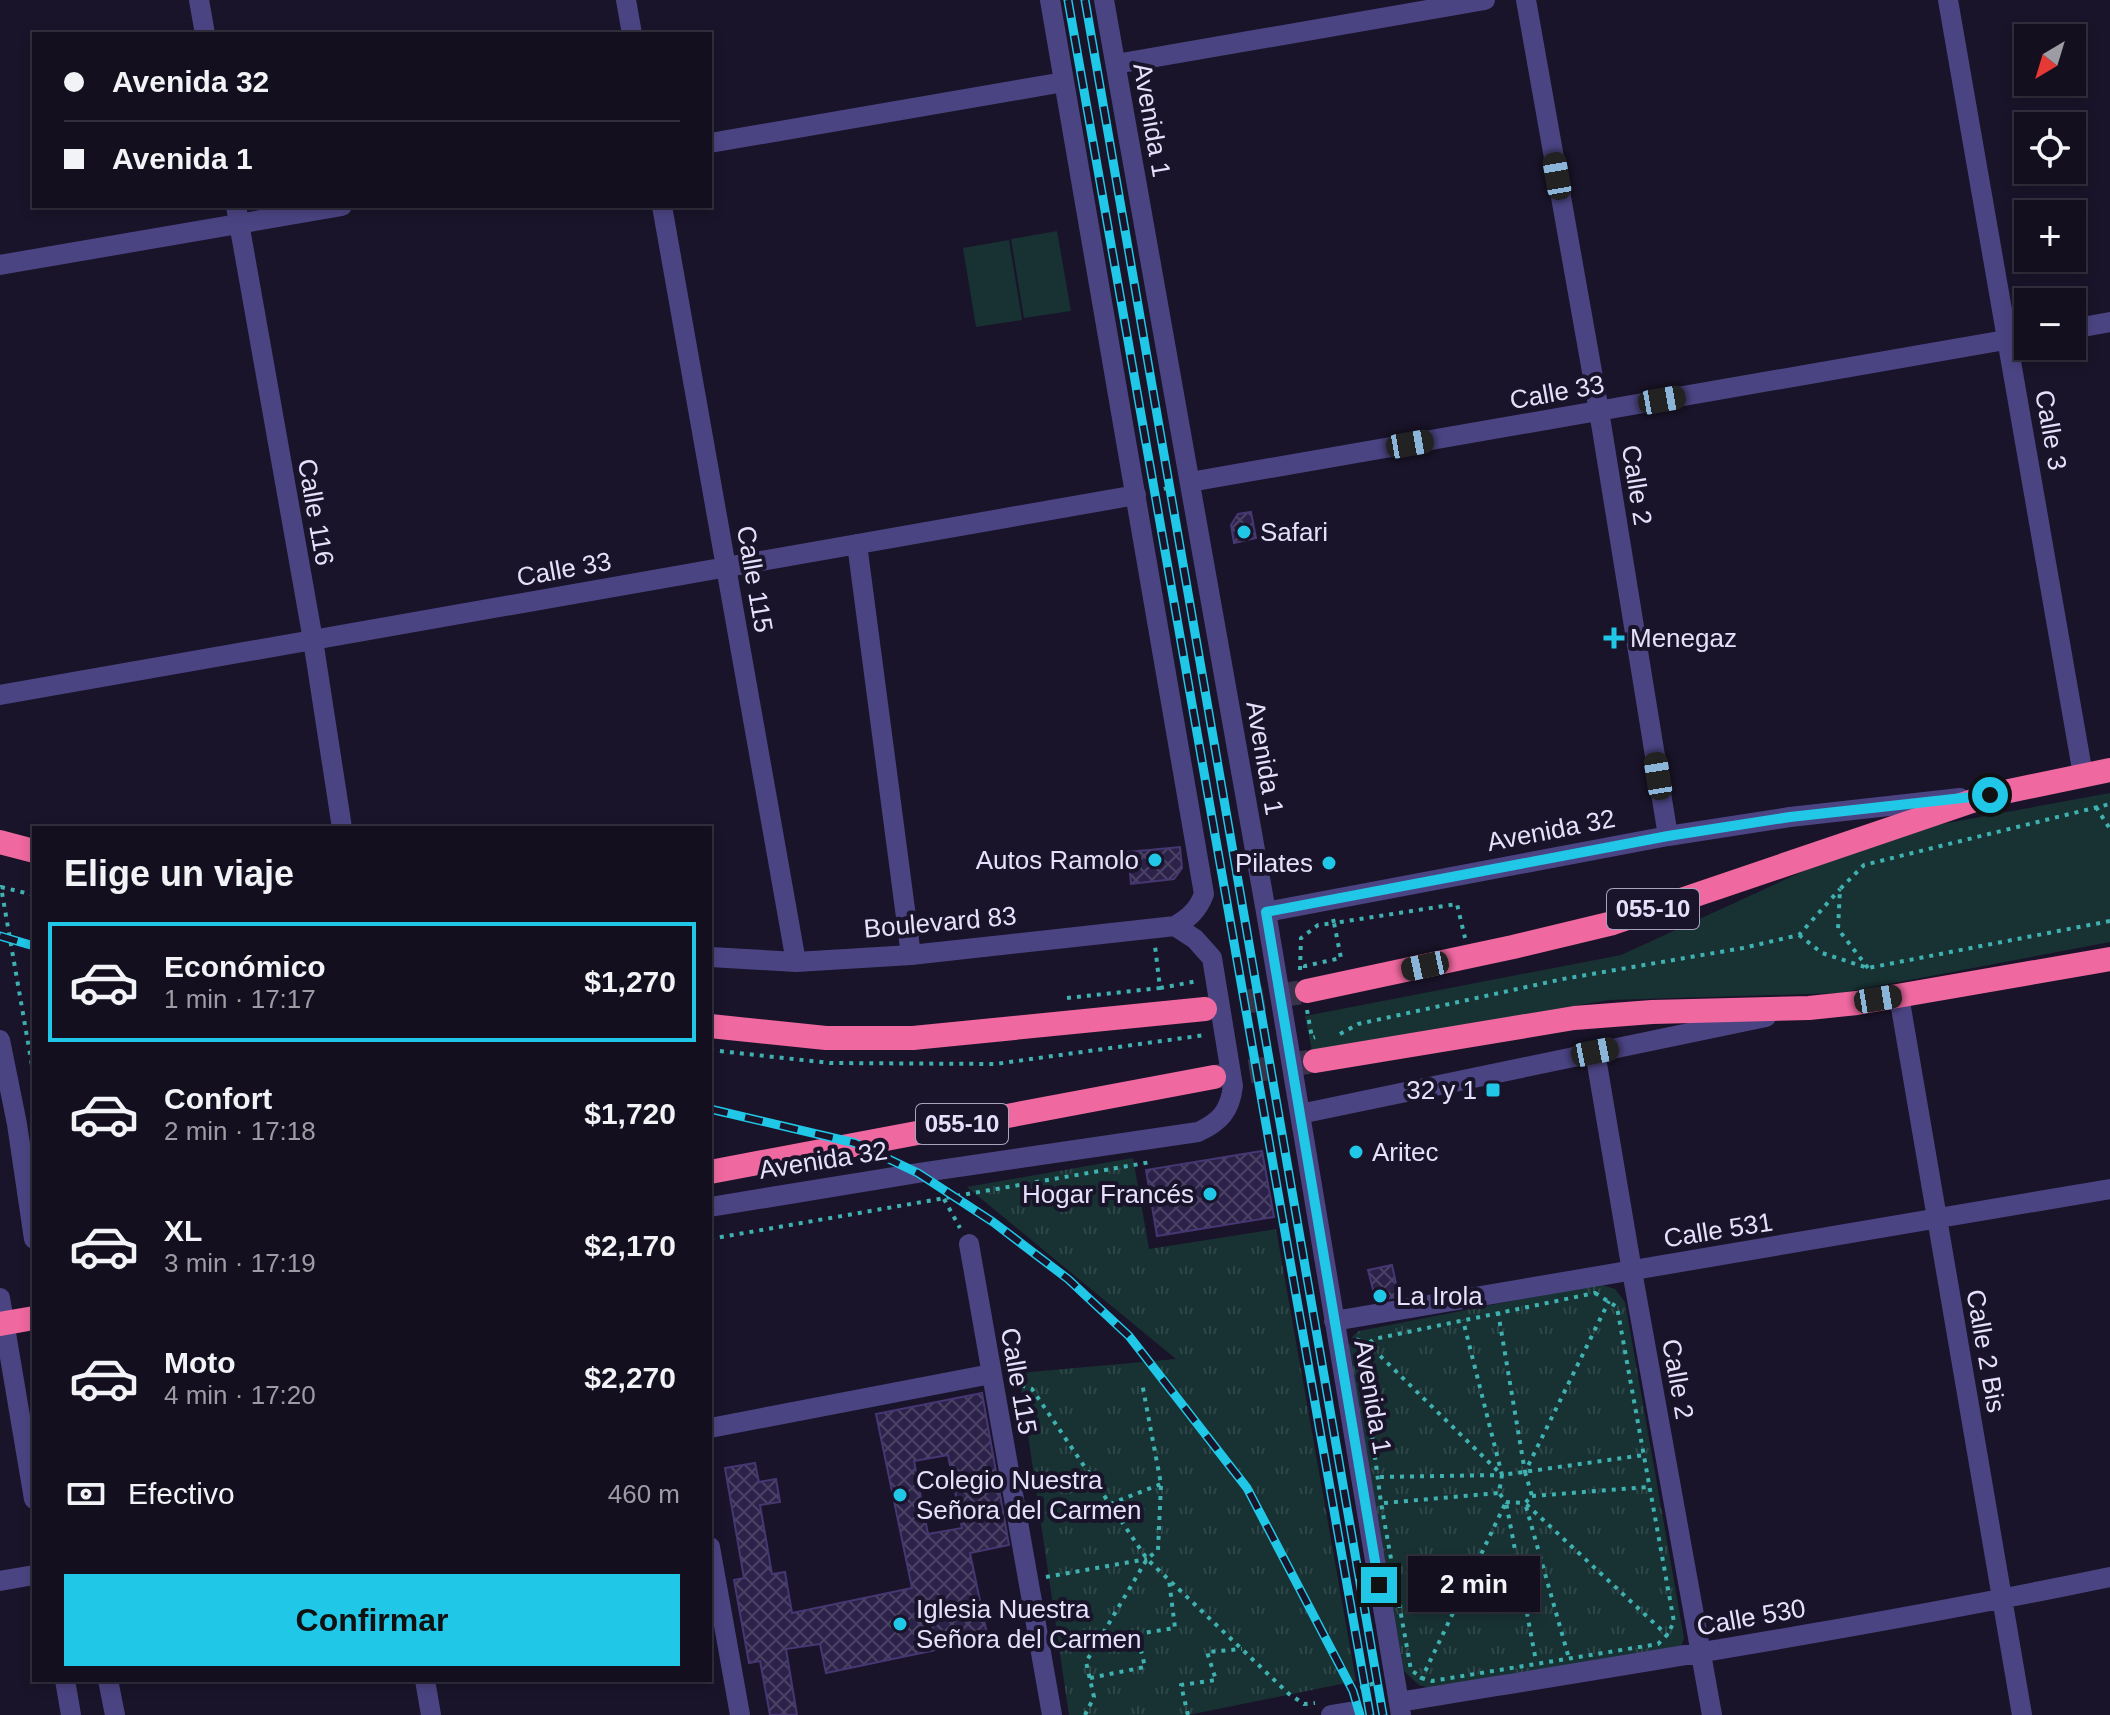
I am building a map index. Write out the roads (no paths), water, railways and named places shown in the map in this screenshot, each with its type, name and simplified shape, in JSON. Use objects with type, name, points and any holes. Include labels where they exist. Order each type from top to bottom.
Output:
[{"type":"highway","name":"Avenida 32","points":[[1305,987],[1513,947],[1613,923],[1990,795],[2110,770]]},
{"type":"highway","points":[[0,842],[32,850]]},
{"type":"highway","points":[[1315,1061],[1574,1018],[1652,1012],[1809,1008],[1899,996],[2110,959]]},
{"type":"highway","points":[[712,1026],[826,1038],[913,1038],[1203,999]]},
{"type":"highway","name":"Avenida 32","points":[[712,1172],[1214,1077]]},
{"type":"highway","points":[[2,1323],[32,1318]]},
{"type":"street","points":[[199,0],[205,32]]},
{"type":"street","points":[[626,0],[632,32]]},
{"type":"street","points":[[1050,0],[1204,882],[1200,905],[1175,926]]},
{"type":"street","name":"Avenida 1","points":[[1104,0],[1266,912],[1400,1708]]},
{"type":"street","points":[[1116,64],[1485,0]]},
{"type":"street","name":"Calle 2","points":[[1526,0],[1599,411],[1668,836]]},
{"type":"street","name":"Calle 3","points":[[1948,0],[2014,319]]},
{"type":"street","points":[[712,143],[1064,82]]},
{"type":"street","points":[[0,265],[237,215],[319,208]]},
{"type":"street","name":"Calle 115","points":[[662,208],[796,962]]},
{"type":"street","name":"Calle 116","points":[[237,215],[313,640],[342,826]]},
{"type":"street","points":[[2086,326],[2110,322]]},
{"type":"street","name":"Calle 33","points":[[1190,482],[2014,339]]},
{"type":"street","name":"Calle 3","points":[[2021,360],[2083,775]]},
{"type":"street","name":"Calle 33","points":[[0,695],[1136,495]]},
{"type":"street","points":[[857,544],[911,955]]},
{"type":"street","name":"Avenida 32","points":[[1266,912],[1668,836],[1790,817],[1990,795]]},
{"type":"street","name":"Avenida 32","points":[[712,1207],[1198,1132],[1213,1125],[1224,1115],[1231,1102],[1233,1086],[1215,968],[1204,948],[1175,926]]},
{"type":"street","name":"Boulevard 83","points":[[712,957],[796,962],[911,955],[1175,926]]},
{"type":"street","name":"Calle 2 Bis","points":[[1899,996],[2022,1715]]},
{"type":"street","points":[[1300,1114],[1809,1008]]},
{"type":"street","points":[[0,1040],[17,1124],[32,1225]]},
{"type":"street","name":"Calle 2","points":[[1595,1052],[1712,1715]]},
{"type":"street","name":"Calle 531","points":[[1334,1321],[2110,1189]]},
{"type":"street","name":"Calle 115","points":[[969,1244],[1052,1715]]},
{"type":"street","points":[[0,1298],[32,1488]]},
{"type":"street","points":[[712,1428],[991,1374]]},
{"type":"street","points":[[712,1558],[740,1715]]},
{"type":"street","points":[[0,1581],[32,1575]]},
{"type":"street","name":"Calle 530","points":[[1400,1708],[2004,1599],[2110,1577]]},
{"type":"street","points":[[65,1682],[71,1715]]},
{"type":"street","points":[[108,1682],[115,1715]]},
{"type":"street","points":[[425,1682],[431,1715]]},
{"type":"tunnel","points":[[1205,1009],[1307,991]]},
{"type":"tunnel","points":[[1214,1077],[1314,1061]]},
{"type":"railway","points":[[1068,0],[1370,1715]]},
{"type":"railway","points":[[1085,0],[1383,1715]]},
{"type":"railway","points":[[0,936],[32,945]]},
{"type":"railway","points":[[712,1109],[855,1143],[918,1173],[993,1222],[1068,1279],[1129,1336],[1247,1488],[1353,1691],[1360,1715]]},
{"type":"place","name":"Safari","points":[[1244,532]]},
{"type":"place","name":"Menegaz","points":[[1614,638]]},
{"type":"place","name":"Autos Ramolo","points":[[1155,860]]},
{"type":"place","name":"Pilates","points":[[1329,863]]},
{"type":"place","name":"32 y 1","points":[[1493,1090]]},
{"type":"place","name":"Aritec","points":[[1356,1152]]},
{"type":"place","name":"Hogar Francés","points":[[1210,1194]]},
{"type":"place","name":"La Irola","points":[[1380,1296]]},
{"type":"place","name":"Colegio Nuestra Señora del Carmen","points":[[900,1495]]},
{"type":"place","name":"Iglesia Nuestra Señora del Carmen","points":[[900,1624]]}]
